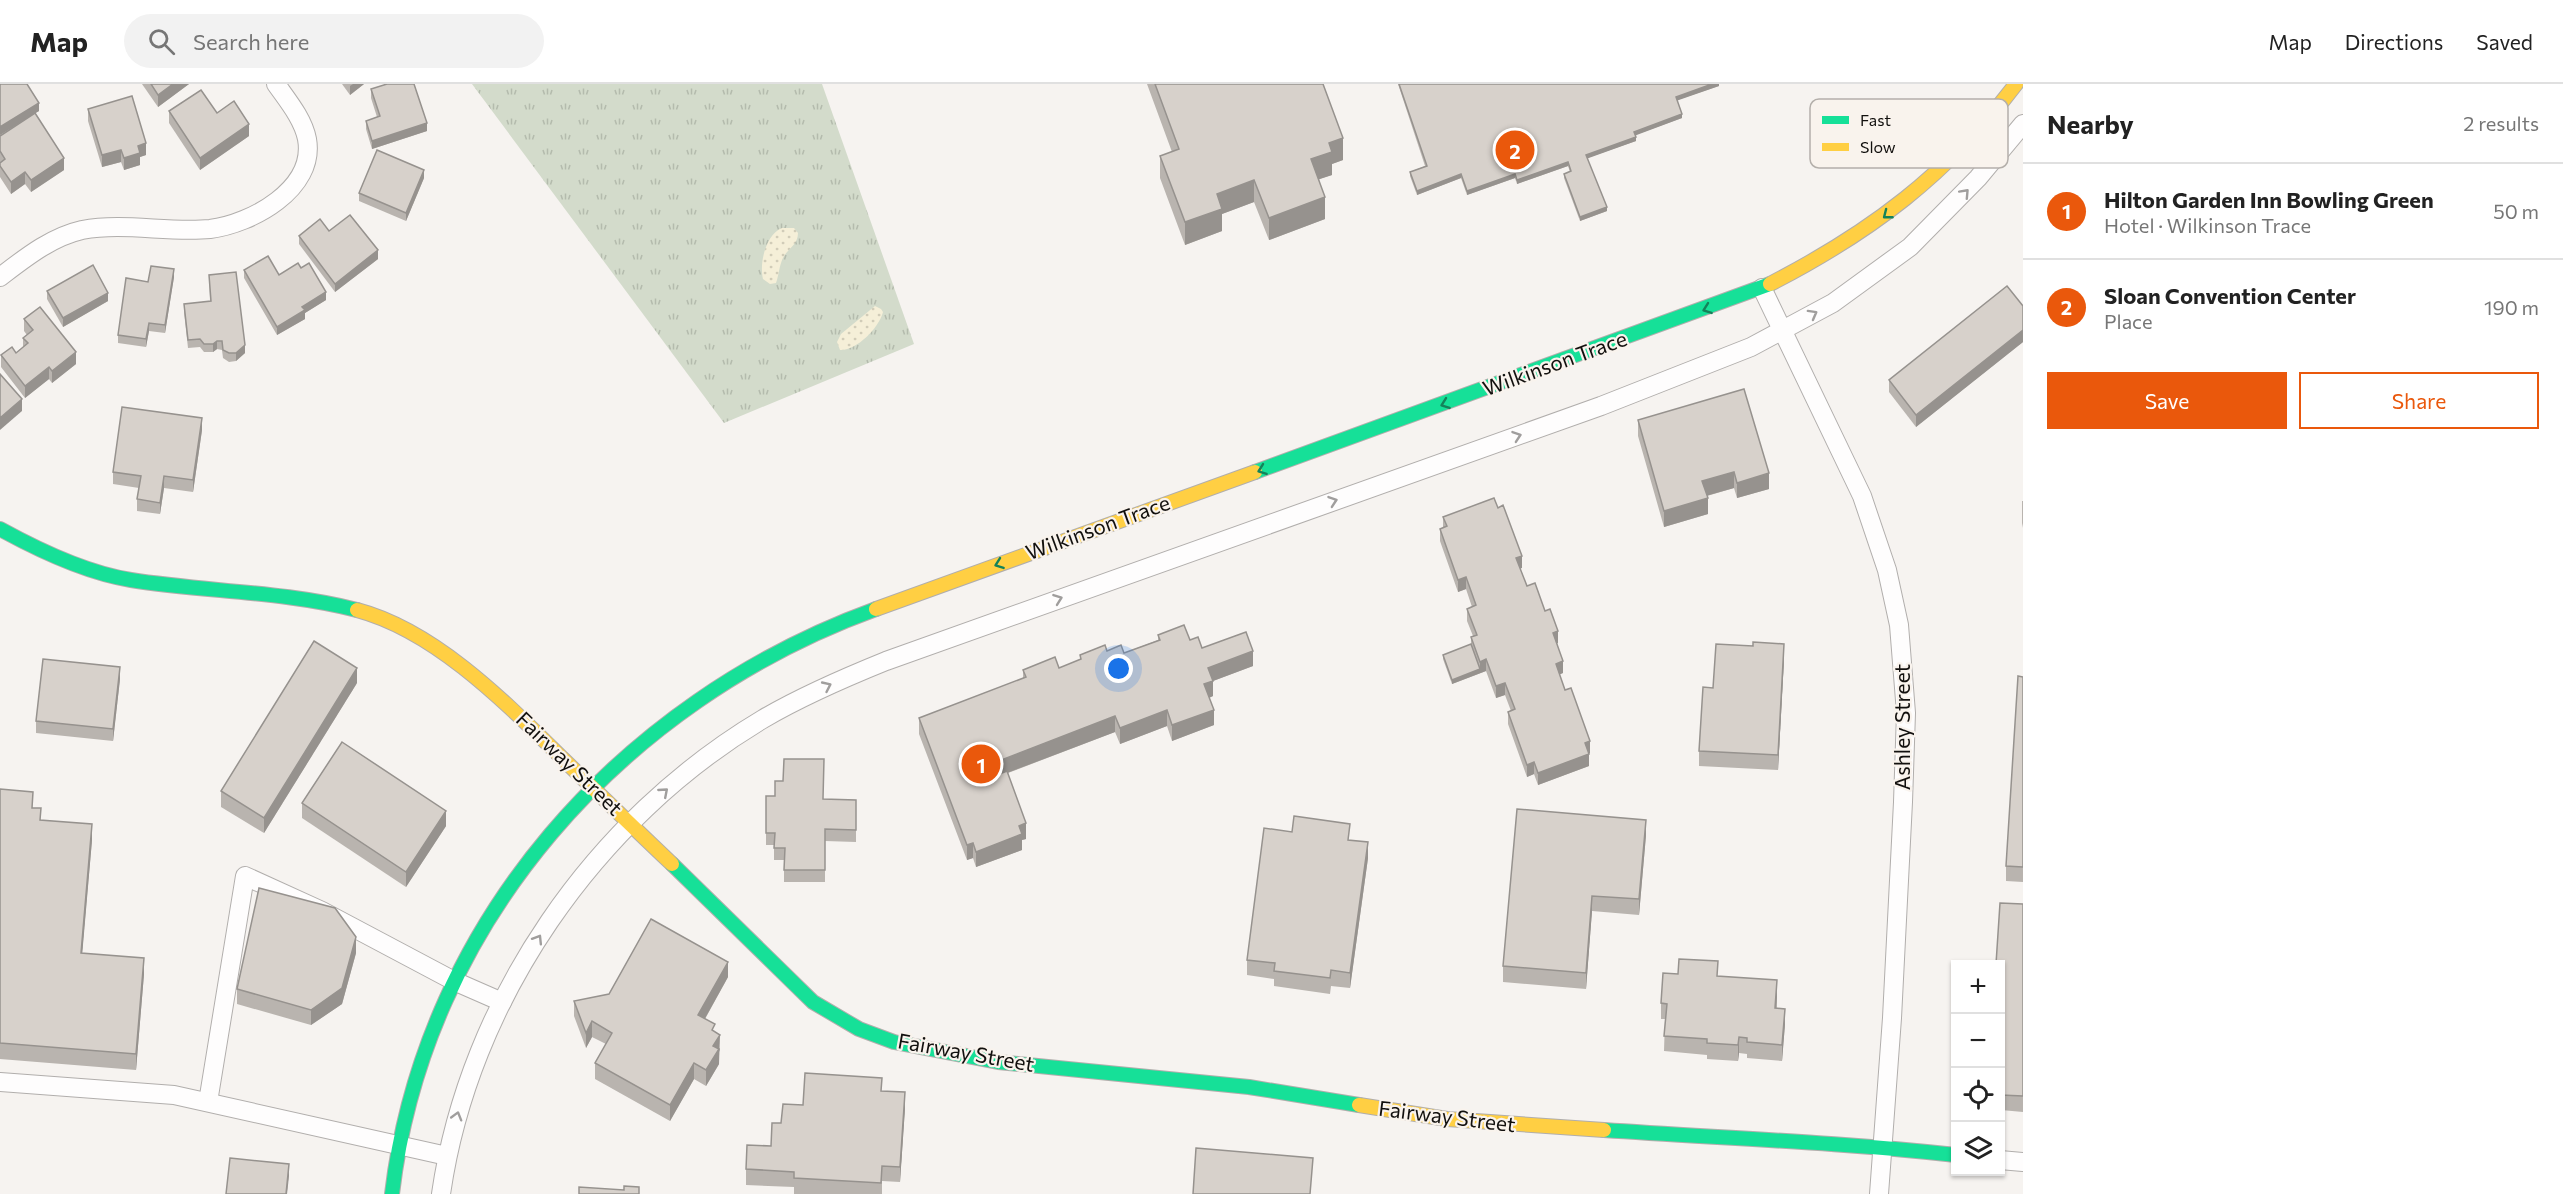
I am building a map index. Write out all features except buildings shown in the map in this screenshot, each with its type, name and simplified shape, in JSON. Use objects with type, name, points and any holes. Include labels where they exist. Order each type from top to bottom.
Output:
[{"type":"street","points":[[0,278],[46,245],[80,231],[107,226],[211,229],[235,223],[277,201],[300,177],[308,148],[304,128],[276,84]]},
{"type":"street","name":"Wilkinson Trace","points":[[2004,99],[2016,84]]},
{"type":"street","points":[[2008,142],[2023,124]]},
{"type":"street","name":"Wilkinson Trace","points":[[392,1194],[398,1145],[423,1058],[454,981],[495,909],[519,873],[546,839],[593,788],[638,746],[707,694],[743,671],[816,633],[1047,546],[1317,451],[1762,288],[1841,247],[1907,200],[1943,168]]},
{"type":"street","points":[[441,1194],[447,1156],[473,1069],[502,1002],[556,911],[593,863],[631,823],[664,792],[731,740],[763,720],[843,678],[1601,406],[1707,365],[1782,332],[1833,303],[1910,247],[1986,168]]},
{"type":"street","name":"Ashley Street","points":[[1762,288],[1862,496],[1887,570],[1899,625],[1906,713],[1903,801],[1879,1194]]},
{"type":"street","name":"Fairway Street","points":[[0,529],[27,544],[72,563],[130,580],[318,600],[375,615],[401,627],[449,657],[496,695],[631,823],[813,1002],[859,1029],[894,1042],[975,1059],[1249,1087],[1447,1119],[1745,1140],[1882,1147],[1951,1154]]},
{"type":"street","points":[[208,1102],[245,876],[322,911],[454,981],[502,1002]]},
{"type":"street","points":[[0,1082],[174,1095],[447,1156]]},
{"type":"street","points":[[2005,1160],[2023,1162]]},
{"type":"green space","points":[[472,84],[822,84],[914,344],[724,423]]},
{"type":"sand","points":[[782,228],[794,228],[798,237],[783,258],[776,283],[770,284],[763,279],[763,257],[772,236]]},
{"type":"sand","points":[[875,306],[883,312],[877,325],[860,343],[840,350],[837,342],[841,334]]},
{"type":"traffic: fast","points":[[1255,472],[1770,284]]},
{"type":"traffic: fast","points":[[0,529],[64,560],[114,577],[159,584],[273,595],[357,610]]},
{"type":"traffic: fast","points":[[392,1194],[412,1095],[445,1001],[492,914],[551,834],[620,763],[698,701],[784,649],[876,609]]},
{"type":"traffic: fast","points":[[672,864],[813,1002],[859,1029],[894,1042],[998,1062],[1249,1087],[1359,1105]]},
{"type":"traffic: fast","points":[[1604,1130],[1824,1143],[1951,1155]]},
{"type":"traffic: slow","points":[[2004,99],[2016,84]]},
{"type":"traffic: slow","points":[[1770,284],[1841,244],[1874,222],[1940,168]]},
{"type":"traffic: slow","points":[[876,609],[1255,472]]},
{"type":"traffic: slow","points":[[357,610],[386,620],[414,634],[468,671],[518,715],[672,864]]},
{"type":"traffic: slow","points":[[1359,1105],[1447,1119],[1604,1130]]},
{"type":"place","name":"Sloan Convention Center","points":[[1515,150]]},
{"type":"place","name":"Hilton Garden Inn Bowling Green","points":[[981,764]]}]
